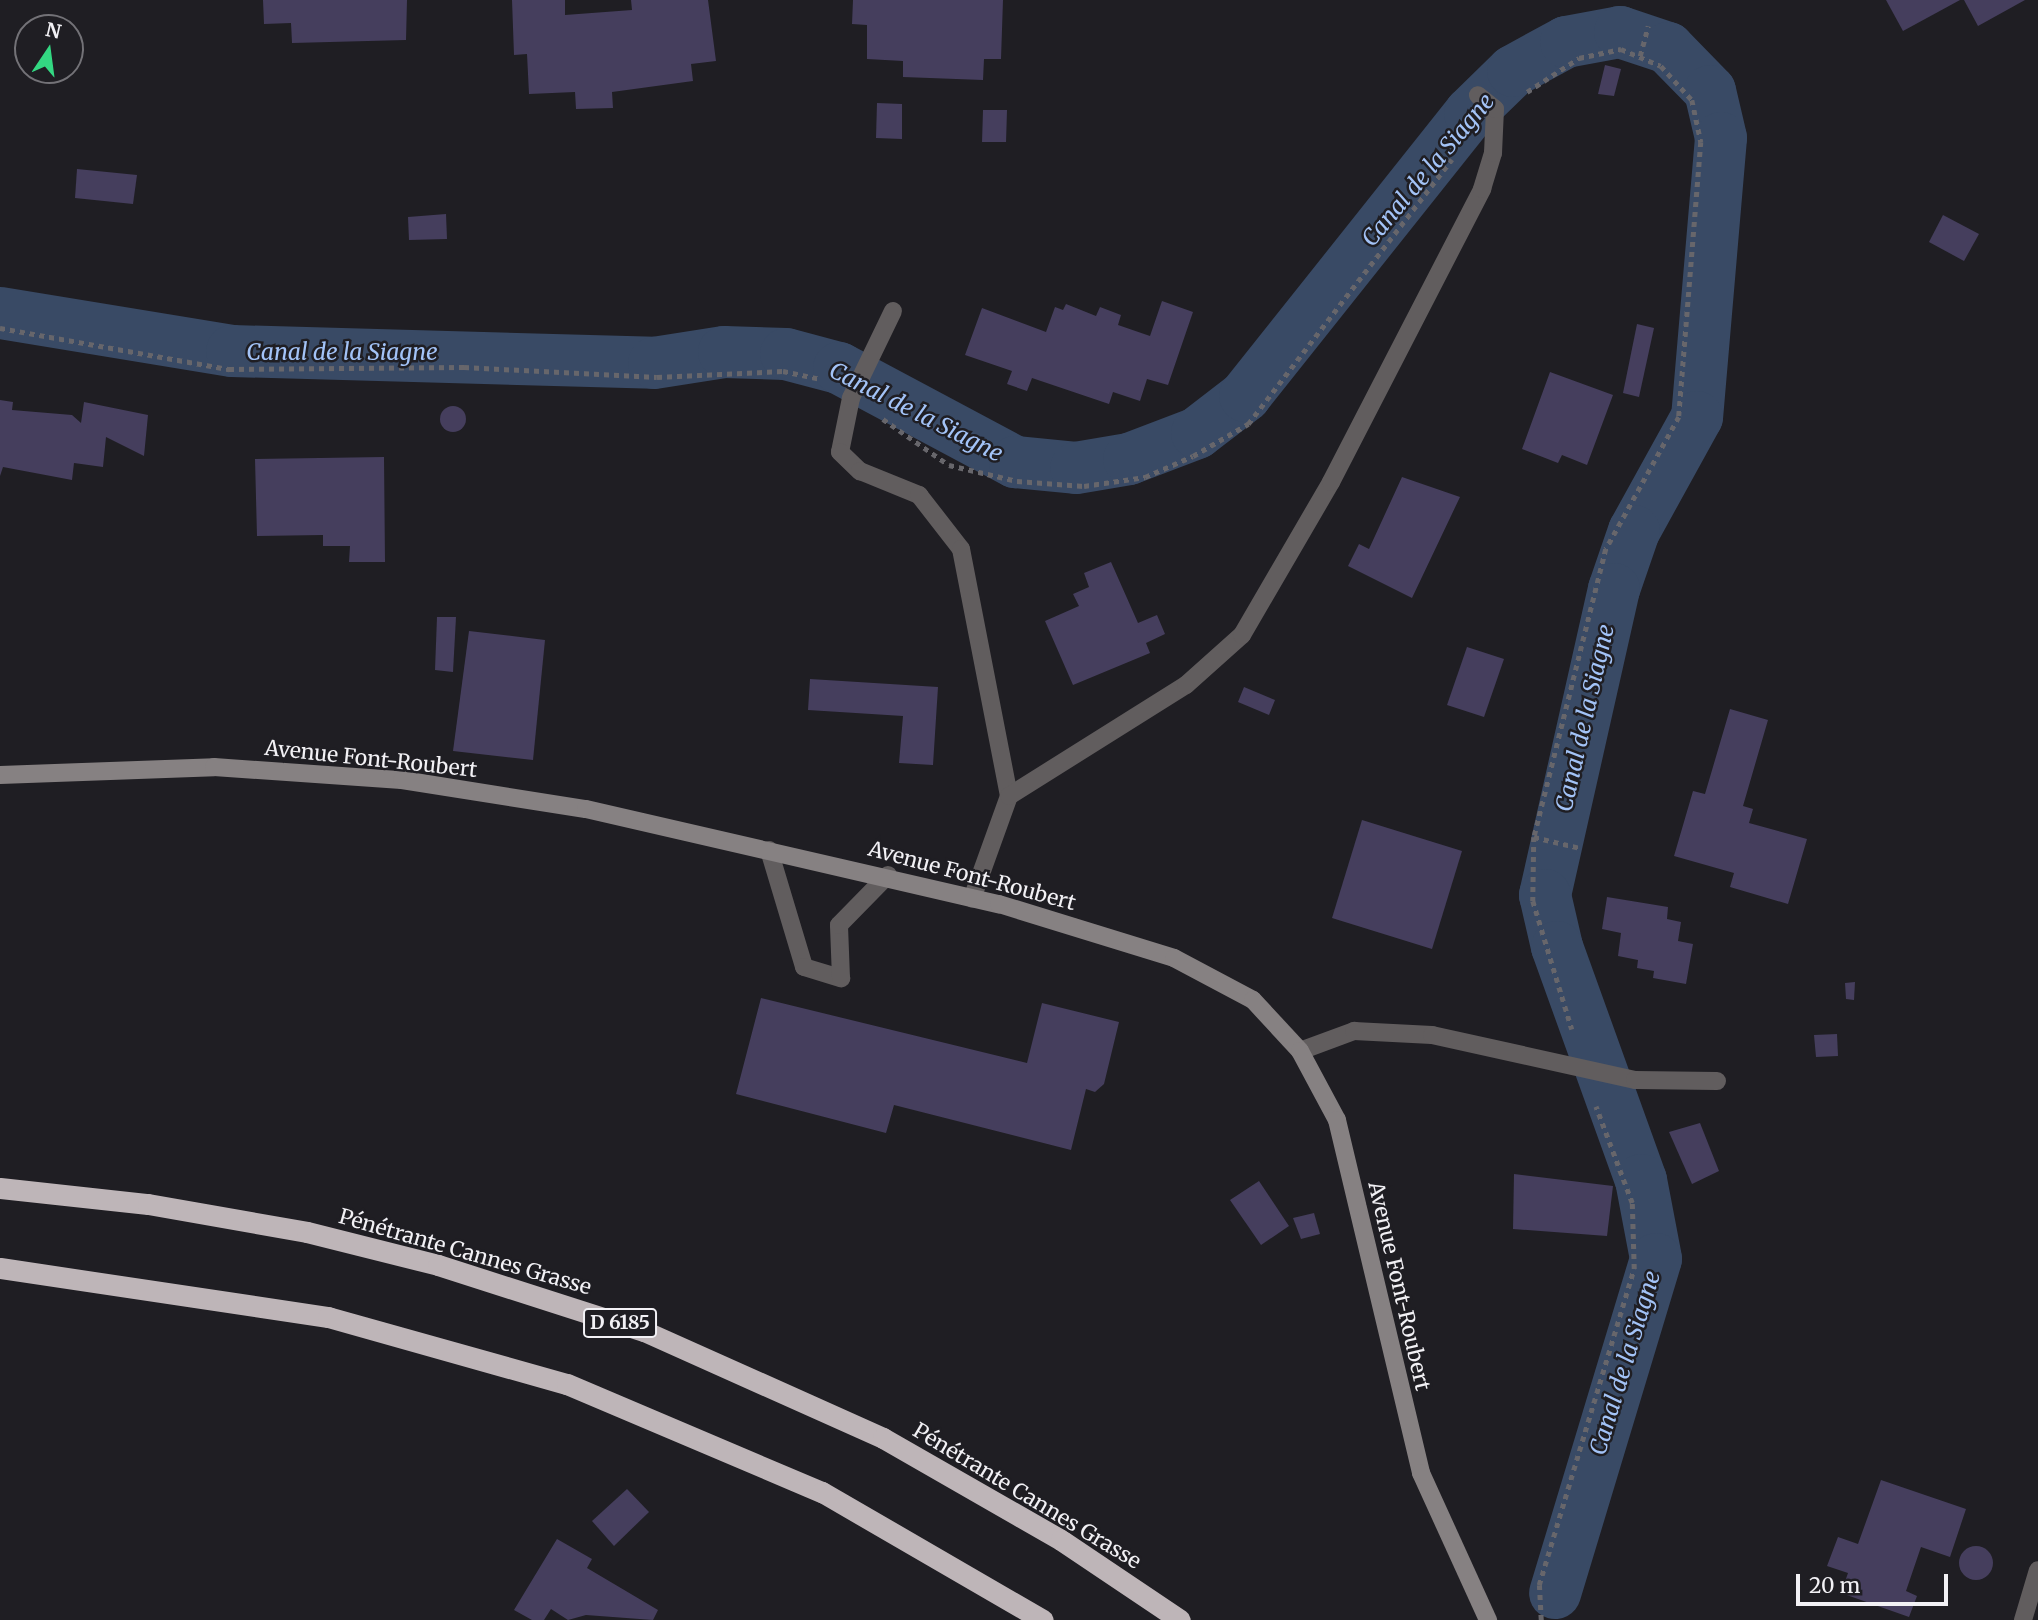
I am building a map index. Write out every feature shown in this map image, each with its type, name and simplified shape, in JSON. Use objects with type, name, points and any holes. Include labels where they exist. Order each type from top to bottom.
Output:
[{"type":"highway","name":"Pénétrante Cannes Grasse","points":[[0,1188],[148,1204],[307,1232],[451,1269],[644,1331],[928,1462],[1180,1620]]},
{"type":"highway","points":[[0,1268],[327,1317],[567,1384],[822,1492],[1043,1620]]},
{"type":"main road","name":"Avenue Font-Roubert","points":[[0,775],[214,767],[402,780],[586,809],[888,875],[972,899],[1174,958],[1253,1000],[1300,1051],[1336,1120],[1421,1473],[1488,1620]]},
{"type":"street","points":[[1009,796],[1186,685],[1242,635],[1331,482],[1482,189],[1495,128],[1495,109],[1478,94]]},
{"type":"street","points":[[893,311],[854,394],[840,452],[860,471],[919,495],[961,549],[1009,796],[972,899]]},
{"type":"street","points":[[769,849],[804,967],[841,978],[839,925],[888,875]]},
{"type":"street","points":[[1300,1051],[1354,1031],[1432,1035],[1636,1080],[1717,1080]]},
{"type":"street","points":[[2023,1620],[2038,1570]]},
{"type":"path","points":[[1641,53],[1648,29]]},
{"type":"path","points":[[0,328],[229,369],[464,368],[657,377],[783,371],[831,382],[854,394],[949,465],[1017,481],[1084,486],[1145,477],[1248,424],[1471,135],[1495,128],[1532,86],[1578,58],[1621,50],[1641,53],[1661,66],[1692,100],[1701,142],[1679,416],[1606,549],[1534,837],[1533,901],[1632,1203],[1634,1269],[1539,1585],[1541,1620]]},
{"type":"path","points":[[1534,837],[1544,837],[1580,848]]},
{"type":"building","points":[[263,0],[407,0],[406,40],[292,43],[291,23],[264,24]]},
{"type":"building","points":[[512,0],[565,0],[565,15],[632,10],[631,0],[708,0],[716,61],[691,64],[693,81],[612,92],[613,108],[576,109],[575,92],[529,94],[527,54],[514,55]]},
{"type":"building","points":[[853,0],[1003,0],[1001,59],[984,59],[983,80],[903,77],[903,61],[867,59],[867,25],[852,24]]},
{"type":"building","points":[[1886,0],[1960,0],[1903,31]]},
{"type":"building","points":[[1964,0],[2025,0],[1978,26]]},
{"type":"building","points":[[1605,65],[1621,69],[1614,96],[1598,94]]},
{"type":"building","points":[[877,103],[902,104],[902,139],[876,138]]},
{"type":"building","points":[[983,110],[1007,110],[1006,142],[982,142]]},
{"type":"building","points":[[77,169],[137,175],[133,204],[75,198]]},
{"type":"building","points":[[446,214],[447,239],[409,240],[408,217]]},
{"type":"building","points":[[1943,215],[1979,234],[1964,261],[1929,242]]},
{"type":"building","points":[[1162,301],[1193,312],[1168,385],[1147,379],[1140,401],[1113,392],[1109,404],[1032,378],[1027,391],[1007,384],[1012,371],[965,355],[982,308],[1046,332],[1055,307],[1063,310],[1066,304],[1096,316],[1100,307],[1121,315],[1118,325],[1150,336]]},
{"type":"building","points":[[1637,324],[1654,328],[1639,397],[1623,393]]},
{"type":"building","points":[[1550,372],[1613,395],[1587,465],[1562,455],[1558,463],[1522,449]]},
{"type":"building","points":[[0,400],[13,402],[12,410],[72,415],[81,423],[84,402],[148,415],[144,456],[106,437],[103,467],[74,463],[72,480],[3,467],[0,476]]},
{"type":"building","points":[[453,406],[462,410],[466,419],[462,428],[453,432],[444,428],[440,419],[444,410]]},
{"type":"building","points":[[384,457],[385,562],[349,562],[350,546],[323,546],[323,535],[257,536],[255,459]]},
{"type":"building","points":[[1402,477],[1460,497],[1412,598],[1348,566],[1359,544],[1369,549]]},
{"type":"building","points":[[1111,562],[1138,623],[1157,615],[1165,634],[1146,643],[1150,653],[1073,685],[1045,621],[1079,606],[1073,594],[1089,587],[1084,573]]},
{"type":"building","points":[[437,617],[456,617],[453,672],[435,670]]},
{"type":"building","points":[[469,631],[545,640],[533,760],[453,751]]},
{"type":"building","points":[[1467,647],[1504,659],[1484,717],[1447,705]]},
{"type":"building","points":[[810,679],[938,687],[933,765],[899,763],[903,716],[808,710]]},
{"type":"building","points":[[1244,687],[1275,700],[1269,715],[1238,702]]},
{"type":"building","points":[[1730,709],[1768,720],[1743,806],[1753,809],[1749,823],[1807,839],[1788,904],[1730,887],[1734,873],[1674,856],[1693,791],[1705,794]]},
{"type":"building","points":[[1362,820],[1462,851],[1432,949],[1332,918]]},
{"type":"building","points":[[1607,897],[1668,907],[1667,919],[1681,922],[1678,941],[1693,944],[1686,984],[1653,978],[1654,971],[1637,968],[1638,960],[1618,956],[1621,933],[1602,929]]},
{"type":"building","points":[[1855,982],[1854,1000],[1846,999],[1845,983]]},
{"type":"building","points":[[761,998],[1027,1063],[1042,1003],[1119,1022],[1104,1084],[1095,1092],[1086,1089],[1071,1150],[894,1105],[886,1133],[736,1094]]},
{"type":"building","points":[[1837,1034],[1838,1056],[1816,1057],[1814,1035]]},
{"type":"building","points":[[1700,1123],[1719,1171],[1692,1184],[1669,1132]]},
{"type":"building","points":[[1514,1174],[1613,1186],[1607,1236],[1513,1229]]},
{"type":"building","points":[[1259,1181],[1289,1226],[1261,1245],[1230,1200]]},
{"type":"building","points":[[1314,1213],[1320,1234],[1301,1239],[1293,1218]]},
{"type":"building","points":[[1881,1480],[1966,1509],[1950,1557],[1921,1547],[1906,1591],[1917,1596],[1909,1617],[1841,1593],[1848,1573],[1827,1566],[1838,1537],[1858,1544]]},
{"type":"building","points":[[627,1489],[649,1512],[614,1546],[592,1521]]},
{"type":"building","points":[[557,1539],[592,1559],[587,1568],[658,1610],[653,1620],[586,1615],[568,1620],[551,1609],[544,1620],[532,1620],[514,1610]]},
{"type":"building","points":[[1976,1546],[1988,1551],[1993,1563],[1988,1575],[1976,1580],[1964,1575],[1959,1563],[1964,1551]]},
{"type":"waterway","name":"Canal de la Siagne","points":[[0,313],[232,351],[654,363],[724,352],[786,354],[839,368],[1015,462],[1076,468],[1129,459],[1197,433],[1245,396],[1470,113],[1513,71],[1566,42],[1620,32],[1668,48],[1710,91],[1721,138],[1697,417],[1634,531],[1614,589],[1545,895],[1557,947],[1641,1180],[1656,1259],[1555,1593]]}]
